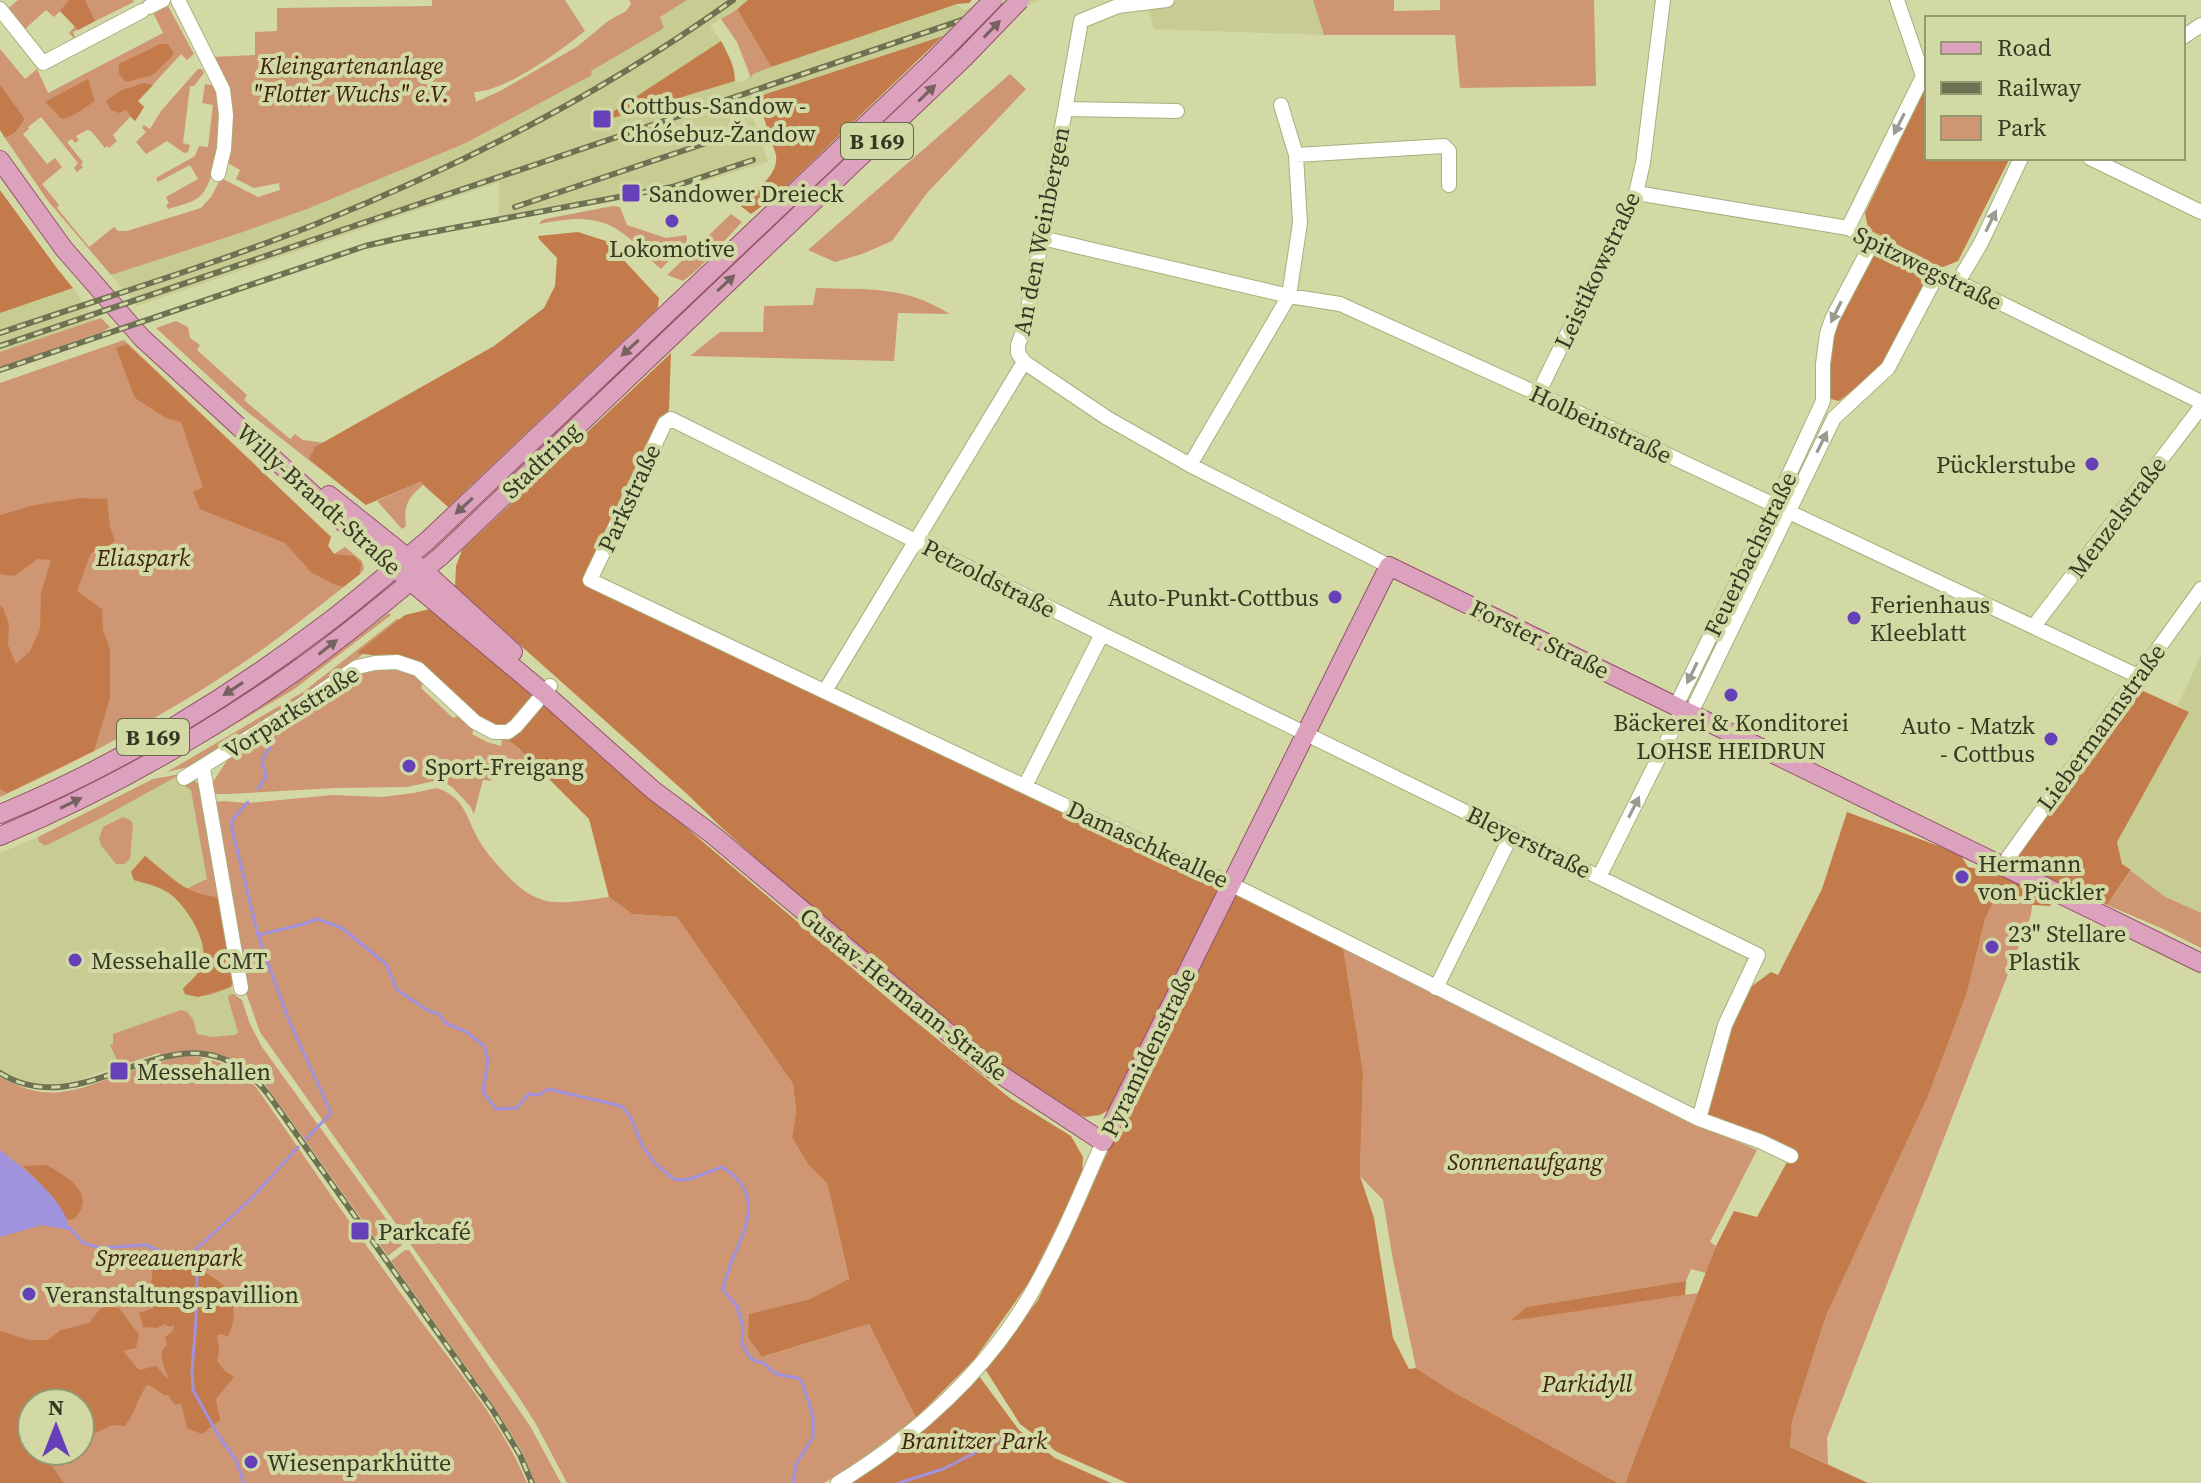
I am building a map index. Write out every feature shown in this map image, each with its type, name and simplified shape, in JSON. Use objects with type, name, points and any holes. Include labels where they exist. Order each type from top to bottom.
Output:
[{"type":"main road","name":"Stadtring","points":[[0,814],[121,756],[239,685],[324,625],[427,541],[931,63],[993,0]]},
{"type":"main road","name":"Stadtring","points":[[0,836],[77,800],[193,737],[295,672],[417,576],[964,58],[1020,0]]},
{"type":"main road","name":"Willy-Brandt-Straße","points":[[0,160],[64,249],[142,338],[228,417],[417,576]]},
{"type":"main road","name":"Forster Straße","points":[[1389,566],[2201,963]]},
{"type":"main road","name":"Pyramidenstraße","points":[[1103,1142],[1389,566]]},
{"type":"main road","name":"Gustav-Hermann-Straße","points":[[417,576],[669,791],[713,835],[989,1067],[1103,1142]]},
{"type":"street","points":[[178,0],[223,90],[226,115],[224,149],[218,174]]},
{"type":"street","name":"An den Weinbergen","points":[[825,691],[1021,358],[1018,345],[1042,238],[1081,21],[1118,6],[1167,0]]},
{"type":"street","name":"Leistikowstraße","points":[[1538,394],[1636,193],[1643,163],[1663,0]]},
{"type":"street","points":[[1848,228],[1925,77],[1897,0]]},
{"type":"street","points":[[0,9],[43,63],[151,6]]},
{"type":"street","points":[[1190,465],[1289,296],[1300,223],[1296,155],[1281,105]]},
{"type":"street","name":"An den Weinbergen","points":[[1065,109],[1177,111]]},
{"type":"street","points":[[1296,155],[1444,146],[1449,151],[1449,185]]},
{"type":"street","points":[[1958,282],[1981,243],[2020,160]]},
{"type":"street","points":[[2094,160],[2201,212]]},
{"type":"street","name":"Spitzwegstraße","points":[[1636,193],[1848,228],[1936,277],[1958,282],[2201,404]]},
{"type":"street","name":"Holbeinstraße","points":[[1042,238],[1289,296],[1340,304],[2138,676]]},
{"type":"street","name":"Feuerbachstraße","points":[[1599,877],[1781,510],[1823,401],[1823,364],[1832,319],[1872,243]]},
{"type":"street","points":[[1781,510],[1834,418],[1888,368],[1936,277]]},
{"type":"street","name":"Forster Straße","points":[[1021,358],[1107,418],[1190,465],[1389,566]]},
{"type":"street","name":"Menzelstraße","points":[[2034,626],[2201,404]]},
{"type":"street","name":"Petzoldstraße","points":[[671,419],[1308,733]]},
{"type":"street","name":"Parkstraße","points":[[590,580],[665,423],[671,419]]},
{"type":"street","name":"Damaschkeallee","points":[[590,580],[1231,884],[1699,1119],[1791,1156]]},
{"type":"street","name":"Liebermannstraße","points":[[2002,866],[2201,589]]},
{"type":"street","points":[[1025,786],[1102,634]]},
{"type":"street","name":"Vorparkstraße","points":[[184,778],[357,667],[397,662],[418,669],[475,722],[494,732],[508,732],[516,726],[547,689]]},
{"type":"street","name":"Bleyerstraße","points":[[1308,733],[1758,955],[1725,1025],[1699,1119]]},
{"type":"street","points":[[203,768],[241,988]]},
{"type":"street","points":[[1436,988],[1512,834]]},
{"type":"street","name":"Pyramidenstraße","points":[[838,1483],[910,1432],[944,1403],[1006,1333],[1033,1291],[1103,1142]]},
{"type":"shaded area","points":[[687,0],[748,0],[710,26],[721,41],[611,113],[613,118],[735,81],[743,82],[752,74],[771,67],[957,4],[964,10],[993,0],[1041,0],[943,36],[747,100],[768,162],[685,187],[499,222],[499,182],[137,306],[111,275],[307,209],[466,143],[592,74],[590,71],[664,27],[659,17]]},
{"type":"shaded area","points":[[1180,0],[1313,0],[1324,35],[1154,29],[1148,7]]},
{"type":"shaded area","points":[[73,288],[96,320],[0,352],[0,313]]},
{"type":"shaded area","points":[[2201,655],[2201,913],[2161,894],[2122,864],[2117,842],[2189,712],[2178,705]]},
{"type":"shaded area","points":[[181,774],[190,780],[233,980],[231,987],[249,1036],[199,1048],[158,1052],[64,1085],[35,1085],[0,1071],[0,853],[43,835],[153,779]]},
{"type":"shaded area","points":[[0,1150],[52,1197],[67,1219],[69,1230],[42,1225],[0,1237]]},
{"type":"green space","points":[[18,0],[134,2],[73,32],[76,40],[69,33],[75,26],[60,11],[54,17],[46,10],[25,29],[5,11]]},
{"type":"green space","points":[[69,0],[85,0],[95,21],[78,30],[60,11]]},
{"type":"green space","name":"Kleingartenanlage \"Flotter Wuchs\" e.V.","points":[[432,0],[565,0],[585,31],[516,78],[474,92],[476,102],[578,46],[608,21],[626,11],[631,4],[629,0],[687,0],[660,17],[664,28],[591,71],[592,75],[466,143],[307,209],[111,275],[48,201],[5,138],[15,133],[25,119],[0,84],[0,49],[25,79],[37,69],[48,93],[163,33],[152,10],[163,4],[168,6],[194,54],[187,60],[181,54],[138,101],[144,107],[135,121],[130,117],[113,135],[117,141],[105,148],[87,130],[76,136],[79,140],[75,143],[72,139],[67,142],[83,162],[83,167],[77,172],[74,168],[78,163],[41,117],[23,134],[47,164],[55,158],[62,167],[42,184],[59,205],[57,208],[89,247],[114,227],[118,231],[127,231],[201,208],[221,178],[258,197],[280,190],[279,183],[254,188],[236,179],[240,170],[226,162],[212,57],[255,55],[255,32],[277,31],[277,8],[432,6]]},
{"type":"green space","points":[[748,0],[972,0],[771,67],[737,9]]},
{"type":"green space","points":[[1313,0],[1394,0],[1394,11],[1440,10],[1440,0],[1594,0],[1596,86],[1460,88],[1455,35],[1324,35]]},
{"type":"green space","points":[[737,9],[771,67],[753,74],[751,78],[737,42],[721,19]]},
{"type":"green space","points":[[943,36],[775,197],[751,214],[738,204],[764,183],[776,163],[757,97]]},
{"type":"green space","points":[[721,41],[729,55],[735,81],[613,118],[611,113]]},
{"type":"green space","points":[[160,44],[168,44],[174,54],[153,75],[126,82],[119,74],[119,64]]},
{"type":"green space","points":[[198,69],[204,73],[194,86],[190,86],[183,143],[190,145],[188,152],[184,153],[167,141],[146,154],[136,142],[146,132],[142,128],[144,125],[150,129],[161,111]]},
{"type":"green space","points":[[1010,74],[1026,89],[927,193],[892,241],[835,262],[808,250]]},
{"type":"green space","points":[[88,79],[95,101],[74,115],[62,119],[45,102]]},
{"type":"green space","points":[[144,83],[153,85],[138,101],[144,107],[135,121],[126,110],[119,113],[111,110],[106,101],[122,90]]},
{"type":"green space","points":[[0,84],[25,119],[15,133],[5,138],[0,130]]},
{"type":"green space","points":[[205,84],[217,89],[221,116],[216,162],[208,184],[198,198],[168,209],[166,197],[198,179],[190,165],[158,182],[156,178],[195,156],[199,146],[208,147],[213,105],[202,103]]},
{"type":"green space","points":[[1923,93],[1925,160],[2009,160],[1958,261],[1941,268],[1868,229],[1865,213]]},
{"type":"green space","points":[[0,190],[73,288],[0,313]]},
{"type":"green space","points":[[620,207],[627,225],[666,238],[686,235],[686,243],[661,269],[629,238],[607,224],[575,219],[539,224],[545,219]]},
{"type":"green space","points":[[731,214],[742,222],[698,269],[683,281],[667,275]]},
{"type":"green space","points":[[578,232],[606,241],[659,298],[658,308],[448,507],[420,482],[366,505],[309,459],[315,447],[494,346],[544,308],[555,286],[557,258],[538,236]]},
{"type":"green space","points":[[1876,250],[1929,275],[1883,364],[1839,401],[1831,399],[1831,355],[1836,329]]},
{"type":"green space","points":[[816,288],[869,289],[901,294],[950,314],[898,313],[894,361],[690,356],[720,332],[763,332],[764,306],[813,305]]},
{"type":"green space","points":[[101,318],[110,327],[104,331],[0,367],[0,352]]},
{"type":"green space","points":[[176,321],[188,327],[190,338],[200,345],[197,350],[247,395],[244,400],[290,439],[295,434],[303,440],[325,443],[366,505],[245,410],[156,328]]},
{"type":"green space","name":"Eliaspark","points":[[124,340],[331,537],[328,546],[334,554],[345,547],[362,561],[364,569],[275,640],[200,691],[102,747],[0,797],[0,383]]},
{"type":"green space","points":[[127,344],[331,537],[328,546],[334,554],[354,556],[361,563],[360,574],[343,587],[333,584],[311,572],[285,543],[200,509],[193,492],[203,487],[181,422],[166,418],[135,398],[116,348]]},
{"type":"green space","points":[[671,353],[669,409],[585,581],[1223,888],[1114,1107],[1100,1115],[1085,1117],[1070,1111],[996,1062],[910,997],[455,587],[456,566],[462,550]]},
{"type":"green space","points":[[420,482],[423,485],[408,503],[406,526],[402,529],[377,501]]},
{"type":"green space","points":[[80,498],[107,499],[115,541],[91,553],[77,591],[102,609],[103,630],[110,649],[110,698],[94,751],[7,793],[0,789],[0,606],[9,624],[8,645],[16,664],[30,651],[40,629],[41,593],[51,560],[38,559],[14,576],[0,574],[0,515],[35,505]]},
{"type":"green space","points":[[434,608],[904,1012],[1011,1099],[1071,1136],[1083,1157],[1082,1176],[1030,1281],[974,1360],[916,1418],[869,1324],[762,1357],[748,1337],[749,1314],[810,1299],[849,1279],[827,1183],[809,1166],[792,1138],[796,1111],[793,1084],[677,917],[632,914],[609,897],[589,819],[518,748],[480,719],[417,662],[357,653],[405,615]]},
{"type":"green space","points":[[389,613],[391,615],[293,690],[63,818],[0,846],[0,843],[215,733],[291,687]]},
{"type":"green space","points":[[398,618],[400,621],[386,635],[307,695],[192,766],[167,772],[303,692]]},
{"type":"green space","points":[[391,667],[413,672],[424,680],[421,688],[453,718],[461,715],[475,727],[472,734],[501,746],[505,737],[534,763],[495,756],[491,781],[483,780],[474,814],[470,806],[443,781],[407,787],[228,794],[212,791],[211,785],[230,756],[353,675]]},
{"type":"green space","points":[[2139,689],[2189,712],[2117,842],[2122,864],[2131,870],[2107,905],[2009,863],[2126,699]]},
{"type":"green space","points":[[181,774],[45,846],[39,842],[38,837],[153,779]]},
{"type":"green space","points":[[193,779],[202,788],[235,984],[205,996],[185,994],[183,989],[198,973],[203,961],[202,941],[193,921],[170,894],[134,880],[131,872],[145,856],[186,889],[207,879],[191,790],[182,784]]},
{"type":"green space","points":[[436,788],[457,800],[477,838],[501,869],[514,883],[538,898],[562,902],[609,897],[632,914],[677,917],[793,1084],[796,1111],[792,1138],[809,1166],[827,1183],[849,1280],[810,1299],[750,1314],[763,1357],[869,1324],[916,1418],[848,1469],[824,1483],[567,1483],[518,1396],[260,1032],[244,987],[213,803],[333,795],[382,797]]},
{"type":"green space","points":[[1847,812],[1960,854],[1968,867],[1993,872],[2053,900],[2050,906],[2032,905],[1997,895],[1985,919],[1967,993],[1929,1094],[1826,1316],[1792,1422],[1790,1447],[1868,1483],[1625,1483],[1716,1246],[1734,1211],[1757,1217],[1792,1153],[1705,1116],[1730,1028],[1752,986],[1771,972],[1778,975],[1822,889]]},
{"type":"green space","points":[[123,817],[133,824],[130,859],[124,864],[116,864],[99,838],[103,827]]},
{"type":"green space","points":[[145,856],[187,888],[218,897],[233,980],[231,987],[198,997],[185,994],[183,989],[198,973],[203,961],[202,941],[193,921],[174,897],[160,888],[134,880],[131,872]]},
{"type":"green space","points":[[2131,871],[2164,896],[2201,913],[2201,948],[2107,905]]},
{"type":"green space","points":[[1234,893],[1343,947],[1363,1071],[1360,1176],[1374,1218],[1393,1338],[1409,1369],[1416,1368],[1618,1483],[1127,1483],[1057,1452],[1020,1424],[985,1369],[1038,1300]]},
{"type":"green space","points":[[1997,895],[2032,905],[2031,915],[1827,1438],[1828,1464],[1790,1447],[1792,1422],[1826,1316],[1929,1094],[1967,993],[1985,919]]},
{"type":"green space","points":[[1343,947],[1698,1125],[1757,1150],[1710,1242],[1716,1246],[1706,1273],[1691,1269],[1686,1281],[1526,1307],[1511,1320],[1698,1293],[1625,1483],[1618,1483],[1416,1368],[1383,1200],[1360,1176],[1363,1071]]},
{"type":"green space","points":[[234,994],[242,1000],[262,1047],[402,1241],[402,1245],[388,1256],[265,1084],[252,1073],[229,1058],[204,1051],[159,1053],[120,1066],[110,1045],[113,1044],[113,1034],[181,1010],[193,1019],[197,1034],[212,1037],[235,1035],[238,1032],[228,998]]},
{"type":"green space","name":"Spreeauenpark","points":[[188,1056],[217,1061],[241,1074],[256,1087],[489,1413],[527,1483],[0,1483],[0,1077],[32,1090],[60,1092]]},
{"type":"green space","points":[[47,1165],[71,1181],[81,1194],[81,1210],[74,1219],[68,1220],[49,1193],[23,1166]]},
{"type":"green space","points":[[184,1250],[199,1262],[200,1269],[226,1288],[232,1301],[230,1331],[227,1337],[217,1335],[217,1361],[234,1377],[216,1399],[220,1420],[202,1434],[187,1428],[181,1403],[175,1405],[168,1395],[147,1385],[125,1426],[113,1425],[96,1433],[96,1387],[16,1387],[16,1467],[53,1467],[64,1483],[0,1483],[0,1331],[28,1340],[48,1340],[61,1330],[89,1323],[106,1306],[119,1308],[139,1335],[136,1348],[123,1351],[139,1370],[156,1366],[169,1380],[162,1352],[167,1345],[165,1337],[173,1331],[174,1325],[143,1327],[139,1313],[153,1308],[150,1293],[153,1266],[165,1263],[168,1252],[178,1256]]},
{"type":"green space","points":[[409,1250],[530,1426],[561,1483],[535,1483],[523,1453],[494,1406],[391,1261]]},
{"type":"green space","points":[[1686,1281],[1685,1295],[1510,1321],[1526,1307]]},
{"type":"green space","name":"Branitzer Park","points":[[979,1376],[1019,1430],[1055,1458],[1111,1483],[852,1483],[918,1433]]},
{"type":"waterway","points":[[258,789],[266,777],[262,760],[275,739]]},
{"type":"waterway","points":[[248,802],[232,820],[232,829],[258,935]]},
{"type":"waterway","points":[[306,1139],[331,1113],[288,1018],[258,935],[317,919],[342,928],[386,964],[397,990],[439,1014],[445,1023],[467,1032],[484,1046],[488,1059],[483,1092],[496,1109],[517,1108],[528,1094],[539,1095],[548,1089],[621,1106],[630,1116],[642,1145],[653,1161],[672,1178],[690,1179],[722,1167],[738,1180],[747,1195],[749,1210],[723,1290],[737,1306],[743,1327],[742,1343],[749,1357],[764,1363],[773,1372],[798,1378],[802,1382],[813,1416],[813,1437],[796,1464],[793,1483]]},
{"type":"waterway","points":[[69,1227],[83,1243],[101,1248],[146,1245],[185,1259],[251,1199],[298,1147]]},
{"type":"waterway","points":[[185,1259],[197,1276],[193,1390],[236,1460],[244,1483]]},
{"type":"waterway","points":[[899,1483],[943,1469],[1006,1437]]},
{"type":"railway","points":[[0,333],[277,239],[425,177],[584,96],[635,66],[733,0]]},
{"type":"railway","points":[[0,346],[1021,0]]},
{"type":"railway","points":[[515,207],[742,131]]},
{"type":"railway","points":[[0,370],[365,246],[672,187],[753,160]]},
{"type":"railway","points":[[0,1073],[35,1086],[69,1086],[170,1056],[203,1054],[236,1065],[268,1094],[492,1409],[520,1455],[532,1483]]},
{"type":"place","name":"Cottbus-Sandow - Chóśebuz-Žandow","points":[[602,119]]},
{"type":"place","name":"Sandower Dreieck","points":[[631,193]]},
{"type":"place","name":"Lokomotive","points":[[672,221]]},
{"type":"place","name":"Pücklerstube","points":[[2092,464]]},
{"type":"place","name":"Auto-Punkt-Cottbus","points":[[1335,597]]},
{"type":"place","name":"Ferienhaus Kleeblatt","points":[[1854,618]]},
{"type":"place","name":"Bäckerei & Konditorei LOHSE HEIDRUN","points":[[1731,695]]},
{"type":"place","name":"Auto - Matzk - Cottbus","points":[[2051,739]]},
{"type":"place","name":"Sport-Freigang","points":[[409,766]]},
{"type":"place","name":"Hermann von Pückler","points":[[1962,877]]},
{"type":"place","name":"23\" Stellare Plastik","points":[[1992,947]]},
{"type":"place","name":"Messehalle CMT","points":[[75,960]]},
{"type":"place","name":"Messehallen","points":[[119,1071]]},
{"type":"place","name":"Parkcafé","points":[[360,1231]]},
{"type":"place","name":"Veranstaltungspavillion","points":[[29,1294]]},
{"type":"place","name":"Wiesenparkhütte","points":[[251,1462]]},
{"type":"park label","name":"Sonnenaufgang","points":[[1525,1161]]},
{"type":"park label","name":"Parkidyll","points":[[1587,1383]]}]
